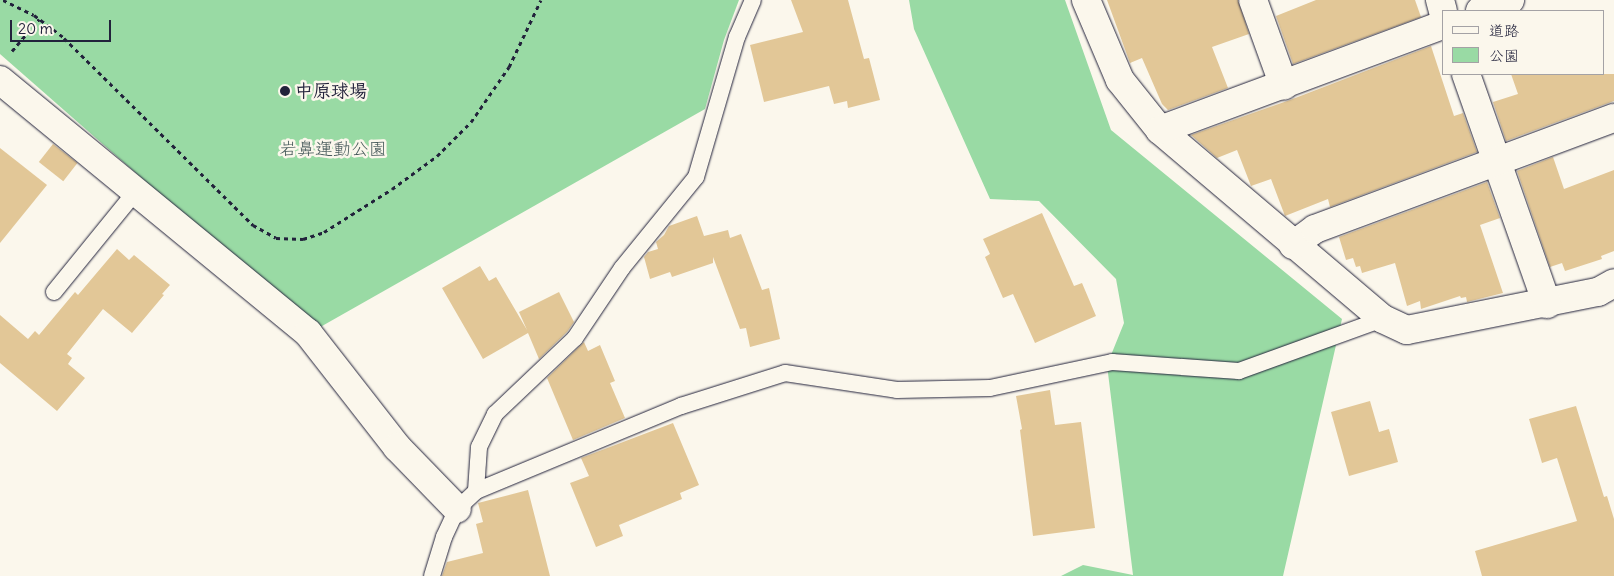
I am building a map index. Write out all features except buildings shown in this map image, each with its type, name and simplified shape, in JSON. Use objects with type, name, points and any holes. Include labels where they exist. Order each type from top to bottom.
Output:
[{"type":"street","points":[[1086,0],[1120,80],[1160,130],[1293,245],[1384,319],[1407,330],[1547,304],[1598,292],[1614,283]]},
{"type":"street","points":[[1253,0],[1284,86]]},
{"type":"street","points":[[1483,10],[1510,0]]},
{"type":"street","points":[[1160,130],[1284,86],[1442,25]]},
{"type":"street","points":[[1466,75],[1498,160],[1547,304]]},
{"type":"street","points":[[0,80],[308,333],[397,447],[466,500]]},
{"type":"street","points":[[1293,245],[1315,230],[1614,118]]},
{"type":"lane","points":[[432,576],[444,537],[466,500],[479,447],[494,414],[575,338],[622,268],[696,177],[737,37],[753,0]]},
{"type":"lane","points":[[54,292],[136,191]]},
{"type":"lane","points":[[466,500],[681,406],[784,373],[897,390],[990,388],[1112,362],[1239,371],[1384,319]]},
{"type":"path","points":[[3,0],[39,19],[64,38],[253,225],[276,238],[302,239],[324,232],[392,189],[437,156],[471,122],[509,68],[540,0]]},
{"type":"path","points":[[11,53],[39,19]]},
{"type":"green space","name":"岩鼻運動公園","points":[[0,0],[739,0],[724,40],[705,109],[315,330],[0,54]]},
{"type":"green space","points":[[909,0],[1065,0],[1111,130],[1342,319],[1283,576],[1061,576],[1083,565],[1133,575],[1107,365],[1124,323],[1116,279],[1039,201],[990,199],[914,29]]},
{"type":"place","name":"中原球場","points":[[285,91]]}]
